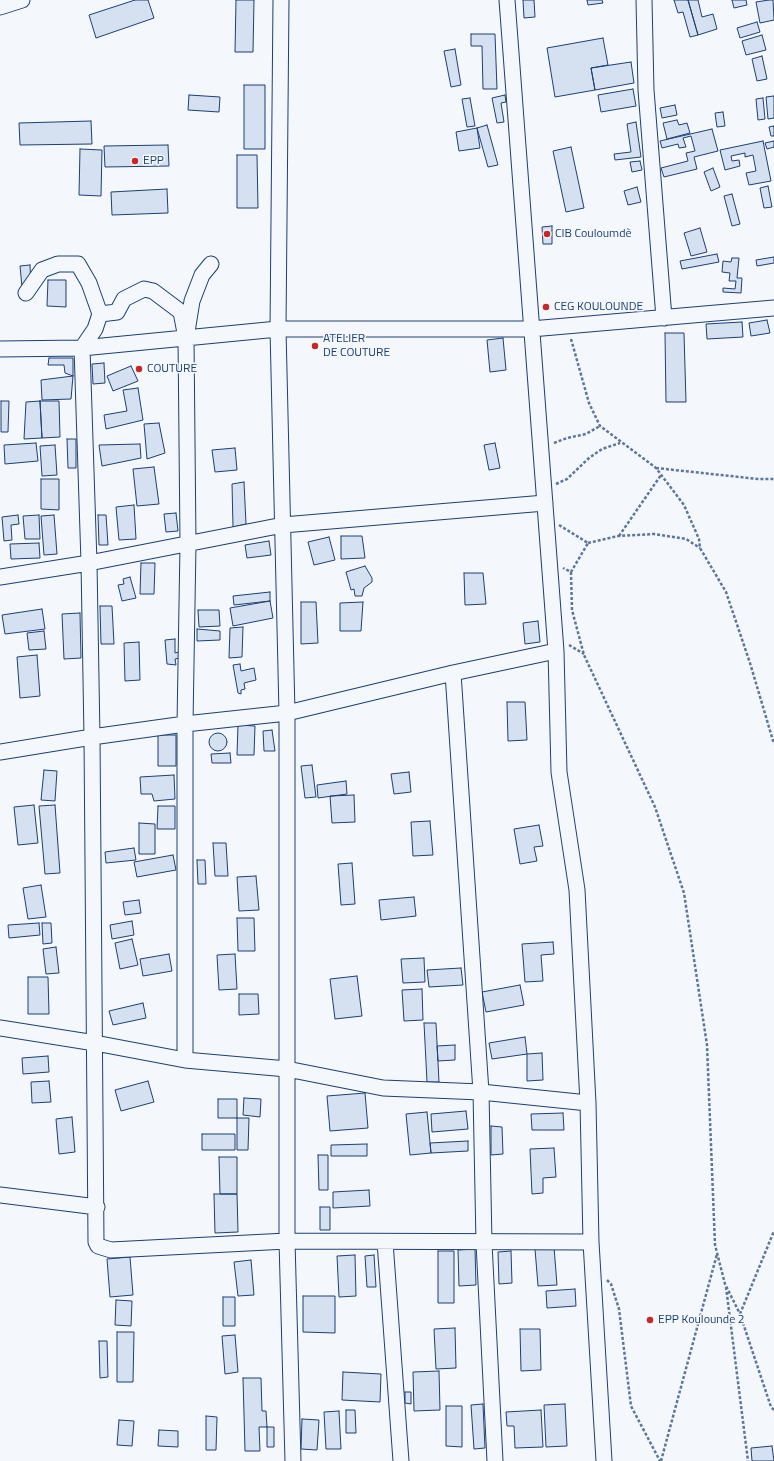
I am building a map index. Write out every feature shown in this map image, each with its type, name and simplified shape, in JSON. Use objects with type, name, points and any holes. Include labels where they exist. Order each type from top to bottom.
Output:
[{"type":"street","points":[[0,7],[22,0]]},
{"type":"street","points":[[281,0],[278,329],[287,712],[287,1241],[293,1461]]},
{"type":"street","points":[[507,0],[556,652],[560,772],[577,890],[588,1103],[591,1242],[604,1461]]},
{"type":"street","points":[[644,0],[646,90],[664,318]]},
{"type":"street","points":[[26,293],[42,270],[58,264],[78,264],[89,283],[100,314],[95,329],[82,348],[89,563],[97,1207],[96,1242],[98,1246],[111,1250],[287,1241],[484,1243],[591,1242]]},
{"type":"street","points":[[185,1060],[185,724],[188,544],[186,338],[192,301],[202,275],[212,264]]},
{"type":"street","points":[[100,314],[117,312],[124,299],[144,288],[153,291],[180,312],[186,338]]},
{"type":"street","points":[[0,349],[82,348],[278,329],[531,329],[774,308]]},
{"type":"street","points":[[0,577],[89,563],[283,525],[545,509]]},
{"type":"street","points":[[0,752],[185,724],[287,712],[453,673],[556,652]]},
{"type":"street","points":[[453,673],[481,1092],[484,1243],[495,1461]]},
{"type":"street","points":[[0,1028],[95,1043],[185,1060],[287,1069],[383,1088],[481,1092],[588,1103]]},
{"type":"street","points":[[0,1195],[97,1207]]},
{"type":"street","points":[[385,1242],[400,1461]]},
{"type":"path","points":[[567,326],[589,403],[600,426],[656,468],[684,505],[699,539],[700,548],[726,592],[750,662],[774,744]]},
{"type":"path","points":[[550,445],[568,438],[586,434],[600,426]]},
{"type":"path","points":[[556,484],[567,479],[589,458],[602,449],[620,442]]},
{"type":"path","points":[[656,468],[758,479],[774,479]]},
{"type":"path","points":[[618,536],[661,475]]},
{"type":"path","points":[[545,509],[588,543]]},
{"type":"path","points":[[700,548],[686,539],[654,534],[618,536],[588,543],[571,572],[572,610],[584,654],[655,807],[684,893],[708,1045],[715,1245],[726,1284],[740,1314],[771,1407],[774,1410]]},
{"type":"path","points":[[549,561],[571,572]]},
{"type":"path","points":[[740,1314],[774,1231]]},
{"type":"path","points":[[660,1461],[717,1253]]},
{"type":"path","points":[[593,1264],[611,1284],[619,1309],[631,1406],[660,1461]]},
{"type":"path","points":[[726,1284],[748,1461]]},
{"type":"building","points":[[135,0],[148,0],[154,18],[96,38],[89,15]]},
{"type":"building","points":[[236,0],[254,0],[253,52],[235,52]]},
{"type":"building","points":[[523,0],[534,0],[535,17],[524,18]]},
{"type":"building","points":[[587,0],[602,0],[603,3],[588,5]]},
{"type":"building","points":[[674,0],[688,0],[698,35],[690,37],[683,12],[678,13]]},
{"type":"building","points":[[688,0],[698,0],[702,17],[713,14],[717,29],[698,35]]},
{"type":"building","points":[[732,0],[746,0],[747,5],[734,8]]},
{"type":"building","points":[[773,0],[774,20],[760,23],[756,2]]},
{"type":"building","points":[[757,22],[760,32],[740,38],[737,28]]},
{"type":"building","points":[[471,34],[495,34],[497,89],[483,89],[482,46],[471,46]]},
{"type":"building","points":[[762,35],[766,50],[746,55],[742,41]]},
{"type":"building","points":[[603,38],[608,65],[591,68],[595,90],[555,97],[547,48]]},
{"type":"building","points":[[455,49],[461,85],[451,87],[444,51]]},
{"type":"building","points":[[762,56],[767,79],[757,81],[752,59]]},
{"type":"building","points":[[631,62],[634,83],[595,90],[591,68]]},
{"type":"building","points":[[244,85],[265,85],[265,149],[244,149]]},
{"type":"building","points":[[633,89],[636,106],[601,112],[598,95]]},
{"type":"building","points":[[189,95],[220,97],[219,112],[188,110]]},
{"type":"building","points":[[505,95],[506,102],[501,103],[504,122],[497,123],[492,98]]},
{"type":"building","points":[[774,96],[774,118],[768,119],[766,97]]},
{"type":"building","points":[[470,98],[475,126],[467,127],[462,99]]},
{"type":"building","points":[[763,98],[765,119],[758,120],[756,99]]},
{"type":"building","points":[[675,105],[677,115],[662,118],[660,108]]},
{"type":"building","points":[[723,112],[725,126],[717,127],[715,113]]},
{"type":"building","points":[[677,120],[679,125],[687,123],[690,133],[667,139],[663,123]]},
{"type":"building","points":[[91,121],[92,144],[20,145],[19,123]]},
{"type":"building","points":[[636,122],[641,157],[615,160],[614,154],[631,152],[627,124]]},
{"type":"building","points":[[487,125],[498,165],[488,167],[477,128]]},
{"type":"building","points":[[774,126],[774,136],[771,136],[769,127]]},
{"type":"building","points":[[477,128],[480,148],[459,151],[456,132]]},
{"type":"building","points":[[712,129],[718,151],[694,157],[697,169],[664,177],[661,168],[688,161],[686,153],[695,151],[691,136],[683,138],[686,147],[679,148],[678,144],[662,148],[660,141]]},
{"type":"building","points":[[763,141],[771,181],[749,185],[746,173],[756,171],[753,155],[745,157],[745,153],[731,156],[732,161],[739,160],[740,166],[725,170],[720,150]]},
{"type":"building","points":[[774,141],[774,147],[767,149],[765,143]]},
{"type":"building","points":[[168,145],[169,166],[105,167],[104,146]]},
{"type":"building","points":[[571,147],[584,208],[566,212],[553,151]]},
{"type":"building","points":[[80,149],[102,150],[101,196],[79,195]]},
{"type":"building","points":[[237,155],[257,155],[258,208],[237,208]]},
{"type":"building","points":[[640,161],[642,170],[632,172],[630,162]]},
{"type":"building","points":[[713,168],[720,187],[711,191],[704,172]]},
{"type":"building","points":[[768,186],[772,207],[764,208],[760,188]]},
{"type":"building","points":[[637,187],[641,202],[628,205],[624,191]]},
{"type":"building","points":[[167,189],[168,213],[112,215],[111,192]]},
{"type":"building","points":[[732,194],[740,224],[732,226],[724,196]]},
{"type":"building","points":[[552,226],[552,244],[543,244],[542,227]]},
{"type":"building","points":[[700,228],[707,252],[691,256],[684,233]]},
{"type":"building","points":[[717,254],[719,262],[682,269],[680,261]]},
{"type":"building","points":[[774,257],[774,263],[757,266],[756,260]]},
{"type":"building","points":[[732,258],[739,258],[737,278],[742,278],[741,293],[723,292],[723,288],[735,289],[736,281],[729,281],[730,273],[722,272],[723,261],[731,262]]},
{"type":"building","points":[[30,265],[31,287],[22,287],[20,266]]},
{"type":"building","points":[[48,280],[66,280],[66,307],[47,306]]},
{"type":"building","points":[[767,320],[770,333],[751,336],[749,323]]},
{"type":"building","points":[[742,322],[743,337],[707,339],[706,324]]},
{"type":"building","points":[[665,333],[684,333],[686,402],[666,402]]},
{"type":"building","points":[[503,338],[506,370],[490,372],[487,340]]},
{"type":"building","points":[[49,358],[73,358],[73,376],[65,373],[64,365],[48,365]]},
{"type":"building","points":[[104,363],[105,383],[93,384],[92,364]]},
{"type":"building","points":[[131,366],[138,381],[113,391],[107,376]]},
{"type":"building","points":[[73,376],[71,399],[42,400],[41,380]]},
{"type":"building","points":[[138,388],[143,420],[106,429],[104,415],[127,411],[123,390]]},
{"type":"building","points":[[1,401],[9,401],[8,432],[1,432]]},
{"type":"building","points":[[40,401],[42,438],[24,439],[26,402]]},
{"type":"building","points":[[40,401],[59,401],[60,437],[42,438]]},
{"type":"building","points":[[159,423],[165,453],[147,459],[144,424]]},
{"type":"building","points":[[67,439],[76,439],[76,468],[68,468]]},
{"type":"building","points":[[36,443],[38,461],[5,464],[4,445]]},
{"type":"building","points":[[495,443],[500,468],[489,470],[484,445]]},
{"type":"building","points":[[140,444],[141,458],[102,466],[99,445]]},
{"type":"building","points":[[55,445],[57,475],[42,476],[40,446]]},
{"type":"building","points":[[235,448],[237,470],[215,472],[212,450]]},
{"type":"building","points":[[154,467],[159,504],[137,506],[133,469]]},
{"type":"building","points":[[41,479],[59,479],[59,510],[41,509]]},
{"type":"building","points":[[244,482],[246,524],[233,527],[232,484]]},
{"type":"building","points":[[134,505],[136,539],[119,540],[116,507]]},
{"type":"building","points":[[176,513],[178,531],[166,532],[164,514]]},
{"type":"building","points":[[18,515],[19,524],[11,525],[12,540],[4,541],[2,517]]},
{"type":"building","points":[[39,515],[40,539],[25,539],[23,516]]},
{"type":"building","points":[[54,515],[57,554],[44,555],[41,516]]},
{"type":"building","points":[[98,515],[106,515],[108,545],[99,545]]},
{"type":"building","points":[[341,536],[362,536],[365,558],[341,559]]},
{"type":"building","points":[[329,537],[335,560],[314,565],[308,542]]},
{"type":"building","points":[[269,541],[271,555],[247,558],[245,545]]},
{"type":"building","points":[[39,543],[40,558],[11,559],[10,544]]},
{"type":"building","points":[[141,563],[155,563],[154,594],[140,594]]},
{"type":"building","points":[[365,566],[372,578],[372,582],[364,588],[362,596],[355,596],[354,589],[351,590],[346,572]]},
{"type":"building","points":[[464,573],[483,573],[486,604],[465,605]]},
{"type":"building","points":[[130,577],[136,598],[122,601],[118,585],[124,584],[123,579]]},
{"type":"building","points":[[270,592],[270,601],[234,605],[233,596]]},
{"type":"building","points":[[270,601],[273,618],[233,626],[230,608]]},
{"type":"building","points":[[301,602],[316,602],[318,643],[301,644]]},
{"type":"building","points":[[363,602],[361,631],[340,631],[340,603]]},
{"type":"building","points":[[100,606],[112,606],[114,644],[101,644]]},
{"type":"building","points":[[42,609],[45,629],[5,634],[2,615]]},
{"type":"building","points":[[198,610],[219,610],[220,626],[199,627]]},
{"type":"building","points":[[80,613],[81,658],[64,659],[62,614]]},
{"type":"building","points":[[538,621],[540,642],[525,644],[523,623]]},
{"type":"building","points":[[243,627],[242,657],[229,658],[230,628]]},
{"type":"building","points":[[197,629],[220,631],[220,640],[197,641]]},
{"type":"building","points":[[44,631],[46,649],[29,650],[27,633]]},
{"type":"building","points":[[175,639],[175,653],[179,652],[180,658],[175,659],[176,665],[167,664],[165,640]]},
{"type":"building","points":[[139,642],[140,680],[125,681],[124,643]]},
{"type":"building","points":[[37,655],[40,696],[20,698],[17,657]]},
{"type":"building","points":[[240,664],[241,671],[254,668],[256,680],[244,683],[245,689],[241,690],[241,694],[238,693],[233,665]]},
{"type":"building","points":[[507,702],[525,702],[527,740],[508,741]]},
{"type":"building","points":[[238,725],[255,726],[254,755],[237,755]]},
{"type":"building","points":[[272,730],[275,751],[264,751],[263,731]]},
{"type":"building","points":[[218,733],[224,736],[227,742],[224,748],[218,751],[212,748],[209,742],[212,736]]},
{"type":"building","points":[[158,735],[176,735],[176,766],[158,766]]},
{"type":"building","points":[[230,753],[231,763],[212,763],[211,754]]},
{"type":"building","points":[[312,765],[316,797],[305,798],[301,766]]},
{"type":"building","points":[[44,770],[57,771],[55,801],[41,800]]},
{"type":"building","points":[[409,772],[411,792],[394,794],[391,774]]},
{"type":"building","points":[[174,775],[175,799],[154,801],[152,794],[141,794],[140,777]]},
{"type":"building","points":[[346,781],[347,794],[318,798],[317,785]]},
{"type":"building","points":[[354,795],[355,822],[332,823],[330,796]]},
{"type":"building","points":[[34,805],[38,843],[18,845],[14,807]]},
{"type":"building","points":[[55,805],[60,873],[45,874],[39,806]]},
{"type":"building","points":[[158,806],[175,806],[175,829],[157,829]]},
{"type":"building","points":[[430,821],[433,855],[413,856],[411,822]]},
{"type":"building","points":[[139,823],[155,824],[155,854],[139,854]]},
{"type":"building","points":[[539,825],[543,846],[534,847],[537,861],[520,864],[514,829]]},
{"type":"building","points":[[213,843],[226,843],[228,876],[215,876]]},
{"type":"building","points":[[134,848],[136,860],[106,863],[105,852]]},
{"type":"building","points":[[173,855],[176,870],[137,877],[134,862]]},
{"type":"building","points":[[197,860],[205,860],[206,884],[198,884]]},
{"type":"building","points":[[352,863],[355,904],[341,905],[338,864]]},
{"type":"building","points":[[256,876],[259,910],[239,911],[237,877]]},
{"type":"building","points":[[41,885],[46,917],[28,919],[23,888]]},
{"type":"building","points":[[414,897],[416,916],[381,920],[379,900]]},
{"type":"building","points":[[139,900],[141,913],[125,915],[123,902]]},
{"type":"building","points":[[237,918],[254,918],[255,951],[238,951]]},
{"type":"building","points":[[132,921],[134,935],[112,939],[110,925]]},
{"type":"building","points":[[39,923],[40,935],[9,938],[8,925]]},
{"type":"building","points":[[42,923],[51,923],[52,943],[43,944]]},
{"type":"building","points":[[132,939],[138,965],[120,969],[115,943]]},
{"type":"building","points":[[553,942],[554,954],[541,955],[543,981],[525,982],[522,944]]},
{"type":"building","points":[[56,947],[59,973],[46,974],[43,949]]},
{"type":"building","points":[[169,954],[172,971],[143,976],[140,959]]},
{"type":"building","points":[[235,954],[237,989],[219,990],[217,955]]},
{"type":"building","points":[[424,958],[425,982],[403,983],[401,959]]},
{"type":"building","points":[[461,968],[463,985],[429,987],[427,970]]},
{"type":"building","points":[[357,976],[362,1016],[335,1019],[330,979]]},
{"type":"building","points":[[28,977],[48,977],[49,1014],[28,1014]]},
{"type":"building","points":[[520,985],[524,1005],[486,1012],[482,992]]},
{"type":"building","points":[[422,989],[423,1020],[404,1021],[402,990]]},
{"type":"building","points":[[239,994],[258,994],[259,1014],[239,1015]]},
{"type":"building","points":[[143,1003],[146,1018],[113,1025],[109,1011]]},
{"type":"building","points":[[424,1023],[436,1023],[439,1082],[427,1082]]},
{"type":"building","points":[[525,1037],[527,1054],[492,1059],[489,1043]]},
{"type":"building","points":[[455,1045],[455,1060],[438,1061],[437,1046]]},
{"type":"building","points":[[542,1053],[543,1080],[527,1081],[527,1054]]},
{"type":"building","points":[[48,1056],[49,1072],[23,1074],[22,1058]]},
{"type":"building","points":[[49,1081],[51,1102],[32,1103],[31,1082]]},
{"type":"building","points":[[148,1081],[154,1102],[121,1111],[115,1090]]},
{"type":"building","points":[[365,1093],[368,1128],[330,1131],[327,1096]]},
{"type":"building","points":[[244,1098],[261,1099],[260,1117],[243,1115]]},
{"type":"building","points":[[218,1099],[237,1099],[237,1118],[218,1118]]},
{"type":"building","points":[[466,1111],[468,1129],[432,1132],[431,1114]]},
{"type":"building","points":[[427,1112],[431,1153],[410,1155],[406,1114]]},
{"type":"building","points":[[563,1113],[564,1130],[532,1130],[531,1114]]},
{"type":"building","points":[[72,1117],[75,1152],[59,1154],[56,1119]]},
{"type":"building","points":[[237,1118],[249,1118],[248,1150],[237,1150]]},
{"type":"building","points":[[491,1126],[502,1127],[503,1154],[491,1155]]},
{"type":"building","points":[[202,1134],[235,1134],[235,1150],[202,1150]]},
{"type":"building","points":[[468,1141],[468,1151],[431,1153],[430,1143]]},
{"type":"building","points":[[367,1144],[367,1156],[331,1156],[331,1145]]},
{"type":"building","points":[[554,1148],[556,1177],[543,1178],[543,1193],[532,1194],[530,1149]]},
{"type":"building","points":[[318,1155],[328,1155],[328,1190],[319,1190]]},
{"type":"building","points":[[219,1157],[237,1157],[237,1194],[220,1194]]},
{"type":"building","points":[[369,1190],[370,1206],[333,1208],[333,1192]]},
{"type":"building","points":[[214,1194],[237,1194],[238,1232],[215,1233]]},
{"type":"building","points":[[320,1207],[330,1207],[330,1230],[320,1230]]},
{"type":"building","points":[[554,1247],[557,1285],[538,1286],[535,1249]]},
{"type":"building","points":[[475,1249],[476,1285],[459,1286],[458,1250]]},
{"type":"building","points":[[438,1251],[454,1251],[454,1303],[438,1303]]},
{"type":"building","points":[[511,1251],[512,1283],[499,1284],[498,1252]]},
{"type":"building","points":[[355,1255],[356,1296],[339,1297],[337,1256]]},
{"type":"building","points":[[374,1255],[376,1287],[367,1287],[365,1256]]},
{"type":"building","points":[[130,1257],[133,1295],[110,1297],[107,1259]]},
{"type":"building","points":[[251,1260],[254,1295],[238,1296],[234,1262]]},
{"type":"building","points":[[575,1289],[576,1306],[547,1308],[546,1291]]},
{"type":"building","points":[[303,1296],[335,1296],[335,1333],[303,1332]]},
{"type":"building","points":[[223,1297],[235,1297],[235,1326],[223,1326]]},
{"type":"building","points":[[116,1300],[132,1301],[131,1326],[115,1325]]},
{"type":"building","points":[[455,1328],[456,1368],[436,1369],[434,1329]]},
{"type":"building","points":[[520,1329],[540,1329],[541,1370],[521,1371]]},
{"type":"building","points":[[117,1332],[134,1332],[133,1382],[117,1382]]},
{"type":"building","points":[[235,1335],[238,1372],[225,1374],[222,1336]]},
{"type":"building","points":[[99,1341],[107,1341],[108,1377],[100,1378]]},
{"type":"building","points":[[439,1371],[440,1410],[414,1411],[413,1372]]},
{"type":"building","points":[[343,1372],[381,1374],[380,1402],[342,1400]]},
{"type":"building","points":[[243,1378],[261,1378],[262,1411],[266,1411],[267,1427],[259,1427],[260,1451],[245,1451]]},
{"type":"building","points":[[405,1392],[411,1392],[411,1404],[405,1403]]},
{"type":"building","points":[[483,1404],[485,1448],[474,1449],[471,1405]]},
{"type":"building","points":[[565,1404],[567,1446],[546,1447],[544,1405]]},
{"type":"building","points":[[446,1406],[462,1406],[462,1447],[446,1446]]},
{"type":"building","points":[[346,1410],[355,1410],[356,1433],[346,1433]]},
{"type":"building","points":[[541,1410],[543,1447],[515,1448],[514,1426],[507,1426],[506,1412]]},
{"type":"building","points":[[339,1411],[341,1449],[326,1449],[324,1412]]},
{"type":"building","points":[[206,1416],[217,1417],[216,1450],[206,1450]]},
{"type":"building","points":[[302,1419],[319,1420],[317,1450],[301,1449]]},
{"type":"building","points":[[119,1420],[134,1421],[132,1446],[117,1445]]},
{"type":"building","points":[[267,1427],[274,1427],[274,1447],[267,1447]]},
{"type":"building","points":[[159,1430],[178,1431],[178,1447],[158,1446]]},
{"type":"building","points":[[772,1446],[774,1461],[752,1461],[751,1448]]},
{"type":"place","name":"EPP","points":[[135,161]]},
{"type":"place","name":"CIB Couloumdè","points":[[547,234]]},
{"type":"place","name":"CEG KOULOUNDE","points":[[546,307]]},
{"type":"place","name":"ATELIER DE COUTURE","points":[[315,346]]},
{"type":"place","name":"COUTURE","points":[[139,369]]},
{"type":"place","name":"EPP Koulounde 2","points":[[650,1320]]}]
